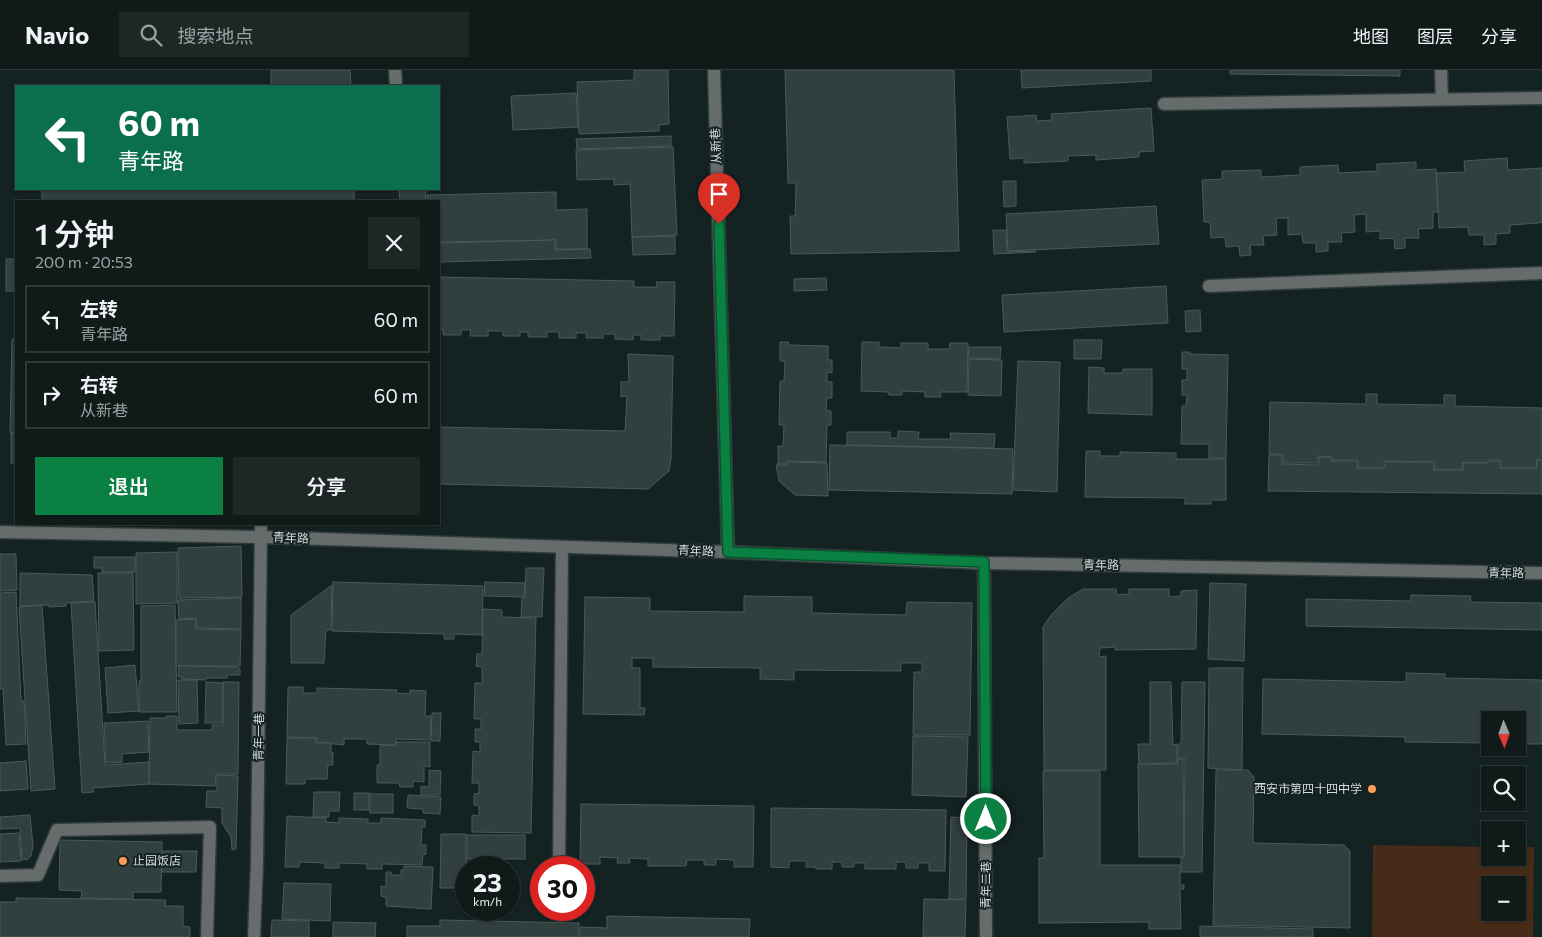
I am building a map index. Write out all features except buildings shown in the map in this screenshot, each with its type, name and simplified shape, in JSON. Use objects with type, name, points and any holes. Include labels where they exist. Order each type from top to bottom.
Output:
[{"type":"street","points":[[395,70],[396,85]]},
{"type":"street","name":"从新巷","points":[[714,70],[728,552]]},
{"type":"street","points":[[1441,70],[1442,99]]},
{"type":"street","points":[[1164,104],[1542,98]]},
{"type":"street","points":[[1209,286],[1542,273]]},
{"type":"street","name":"青年路","points":[[0,532],[261,530],[562,547],[984,562],[1542,573]]},
{"type":"street","name":"青年一巷","points":[[254,937],[257,863],[261,530]]},
{"type":"street","points":[[559,856],[562,547]]},
{"type":"street","name":"青年二巷","points":[[984,562],[986,937]]},
{"type":"street","points":[[0,876],[38,875],[57,830],[210,827],[208,937]]},
{"type":"shaded area","points":[[1373,845],[1481,847],[1481,866],[1526,866],[1526,847],[1534,847],[1533,937],[1372,937]]},
{"type":"place","name":"西安市第四十四中学","points":[[1372,789]]},
{"type":"place","name":"止园饭店","points":[[123,861]]},
{"type":"route","points":[[719,224],[728,552],[984,562],[986,819]]}]
